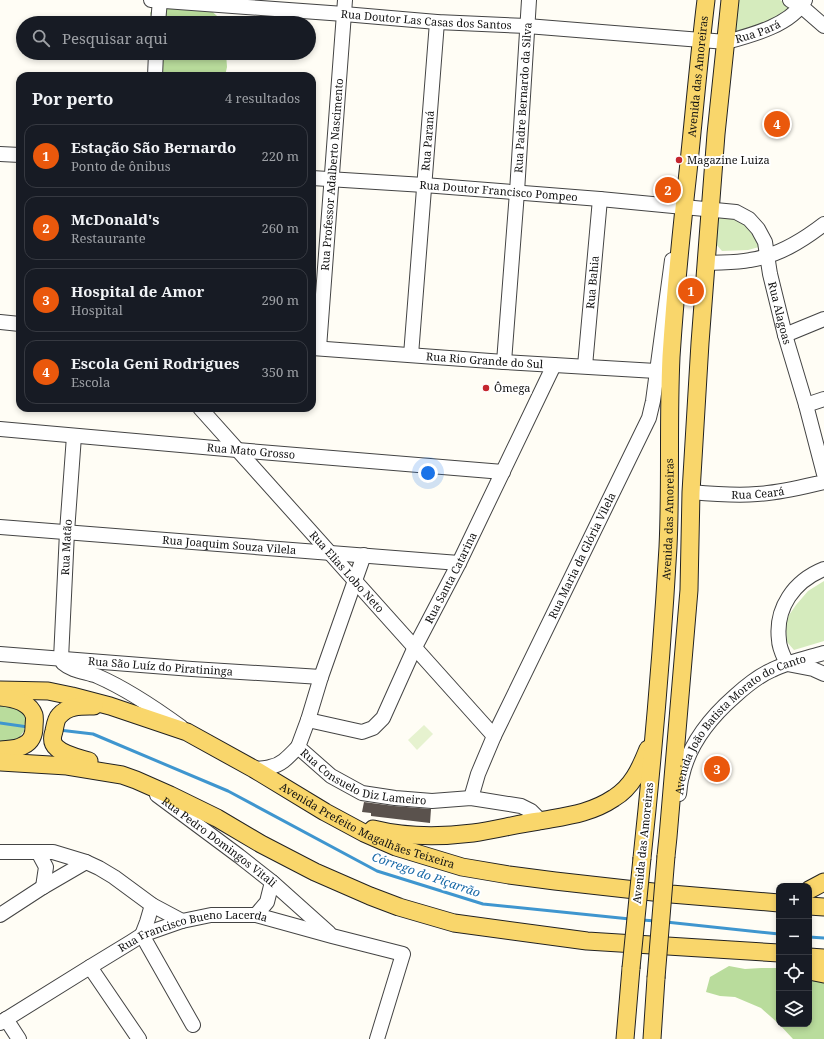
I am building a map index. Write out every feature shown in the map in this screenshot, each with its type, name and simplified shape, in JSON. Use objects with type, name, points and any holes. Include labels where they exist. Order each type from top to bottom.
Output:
[{"type":"main road","name":"Avenida das Amoreiras","points":[[625,1039],[654,734],[668,547],[671,357],[681,232],[706,0]]},
{"type":"main road","points":[[652,1039],[689,590],[691,492],[700,343],[716,134],[730,0]]},
{"type":"main road","name":"Avenida Prefeito Magalhães Teixeira","points":[[0,690],[48,691],[72,696],[110,706],[187,732],[254,769],[336,819],[364,833],[396,847],[462,867],[556,881],[672,894],[753,900]]},
{"type":"main road","points":[[0,697],[16,699],[24,703],[34,716],[34,733],[30,740],[25,745],[12,749],[0,750]]},
{"type":"main road","points":[[110,706],[77,706],[64,711],[58,717],[52,737],[55,747],[60,751],[106,766],[129,778],[170,795],[217,818],[261,844],[315,872],[370,896],[454,923],[587,941],[776,953]]},
{"type":"main road","points":[[336,819],[365,828],[397,834],[439,836],[474,833],[574,815],[595,809],[619,795],[630,785],[641,767],[654,734]]},
{"type":"main road","points":[[0,762],[67,766],[129,778]]},
{"type":"main road","points":[[812,888],[824,882]]},
{"type":"main road","points":[[753,900],[776,896]]},
{"type":"main road","points":[[753,900],[776,903]]},
{"type":"main road","points":[[812,906],[824,907]]},
{"type":"main road","points":[[675,947],[776,964]]},
{"type":"main road","points":[[743,950],[755,954],[776,958]]},
{"type":"main road","points":[[812,957],[824,958]]},
{"type":"main road","points":[[812,963],[824,965]]},
{"type":"main road","points":[[812,972],[824,974]]},
{"type":"street","name":"Rua Doutor Las Casas dos Santos","points":[[157,0],[345,7],[437,22],[527,26],[701,40]]},
{"type":"street","points":[[157,0],[158,16]]},
{"type":"street","name":"Rua Padre Bernardo da Silva","points":[[504,362],[530,0]]},
{"type":"street","name":"Rua Pará","points":[[701,40],[726,42],[770,28],[786,18],[799,2]]},
{"type":"street","points":[[799,2],[824,26]]},
{"type":"street","name":"Rua Professor Adalberto Nascimento","points":[[316,348],[332,180],[345,7]]},
{"type":"street","name":"Rua Paraná","points":[[412,355],[437,22]]},
{"type":"street","points":[[155,72],[156,60]]},
{"type":"street","points":[[0,154],[16,155]]},
{"type":"street","name":"Rua Doutor Francisco Pompeo","points":[[316,178],[517,192],[684,208]]},
{"type":"street","name":"Rua Bahia","points":[[585,366],[600,199]]},
{"type":"street","name":"Rua Alagoas","points":[[684,208],[736,212],[749,219],[758,229],[766,242],[770,274],[785,335],[824,474]]},
{"type":"street","points":[[707,262],[738,262],[768,256],[790,247],[824,224]]},
{"type":"street","name":"Rua Maria da Glória Vilela","points":[[494,736],[649,418],[653,401],[675,239],[681,232]]},
{"type":"street","points":[[785,335],[824,320]]},
{"type":"street","points":[[0,322],[16,324]]},
{"type":"street","name":"Rua Rio Grande do Sul","points":[[316,348],[504,362],[656,371]]},
{"type":"street","name":"Rua Santa Catarina","points":[[308,720],[362,732],[374,728],[383,718],[414,649],[459,563],[554,365]]},
{"type":"street","points":[[806,406],[824,399]]},
{"type":"street","name":"Rua Elias Lobo Neto","points":[[204,412],[414,649],[494,736]]},
{"type":"street","name":"Rua Mato Grosso","points":[[0,429],[503,472]]},
{"type":"street","name":"Rua Matão","points":[[61,659],[67,532],[74,436]]},
{"type":"street","name":"Rua Ceará","points":[[691,492],[725,495],[757,494],[782,491],[824,482]]},
{"type":"street","name":"Rua Joaquim Souza Vilela","points":[[0,527],[459,563]]},
{"type":"street","name":"Rua Consuelo Diz Lameiro","points":[[364,555],[354,580],[298,747],[331,776],[362,793],[395,798],[432,801],[471,798],[521,806],[531,811],[540,820]]},
{"type":"street","points":[[824,569],[800,584],[789,596],[781,612],[778,627],[779,642],[786,664],[824,674]]},
{"type":"street","name":"Avenida João Batista Morato do Canto","points":[[668,837],[689,755],[702,731],[714,715],[741,690],[771,670],[824,653]]},
{"type":"street","name":"Rua São Luíz do Piratininga","points":[[0,654],[192,669],[321,677]]},
{"type":"street","points":[[61,659],[65,664],[74,669],[97,676],[130,693],[156,709],[187,732]]},
{"type":"street","points":[[471,798],[478,774],[494,736]]},
{"type":"street","points":[[254,769],[280,764],[298,747]]},
{"type":"street","name":"Rua Pedro Domingos Vitali","points":[[129,778],[178,809],[272,882],[267,902],[256,915]]},
{"type":"street","points":[[0,852],[53,852],[86,862],[114,877],[152,905],[182,921]]},
{"type":"street","points":[[38,852],[46,867],[43,887]]},
{"type":"street","points":[[0,915],[43,887],[86,862]]},
{"type":"street","points":[[272,882],[332,936]]},
{"type":"street","points":[[152,905],[142,935],[193,1025]]},
{"type":"street","name":"Rua Francisco Bueno Lacerda","points":[[3,1021],[142,935],[182,921],[211,915],[256,915],[403,954],[377,1039]]},
{"type":"street","points":[[90,966],[139,1039]]},
{"type":"street","points":[[3,1021],[19,1039]]},
{"type":"green space","points":[[199,0],[217,16],[151,16],[150,13],[157,1]]},
{"type":"green space","points":[[736,0],[780,0],[794,7],[749,30],[733,32]]},
{"type":"green space","points":[[159,60],[226,60],[226,72],[160,72]]},
{"type":"green space","points":[[717,216],[736,216],[755,233],[759,247],[748,250],[722,251],[715,243]]},
{"type":"green space","points":[[824,581],[824,641],[794,650],[787,642],[787,618],[808,591]]},
{"type":"green space","points":[[0,703],[11,703],[26,715],[24,731],[16,742],[0,742]]},
{"type":"green space","points":[[424,725],[433,734],[417,750],[408,740]]},
{"type":"green space","points":[[729,966],[745,969],[776,968],[776,1021],[761,1008],[735,997],[720,996],[706,992],[710,977]]},
{"type":"green space","points":[[812,970],[824,978],[824,1039],[793,1039],[782,1027],[812,1027]]},
{"type":"building","points":[[364,802],[431,809],[430,823],[371,816],[371,813],[362,812]]},
{"type":"waterway","name":"Córrego do Piçarrão","points":[[0,723],[28,727]]},
{"type":"waterway","name":"Córrego do Piçarrão","points":[[59,730],[93,734],[228,791],[377,871],[483,904],[630,919]]},
{"type":"waterway","name":"Córrego do Piçarrão","points":[[642,920],[656,921]]},
{"type":"waterway","name":"Córrego do Piçarrão","points":[[666,922],[776,934]]},
{"type":"waterway","name":"Córrego do Piçarrão","points":[[812,937],[824,938]]},
{"type":"place","name":"Escola Geni Rodrigues","points":[[777,124]]},
{"type":"place","name":"Magazine Luiza","points":[[679,160]]},
{"type":"place","name":"McDonald's","points":[[668,190]]},
{"type":"place","name":"Estação São Bernardo","points":[[691,291]]},
{"type":"place","name":"Ômega","points":[[486,388]]},
{"type":"place","name":"Hospital de Amor","points":[[717,769]]}]
